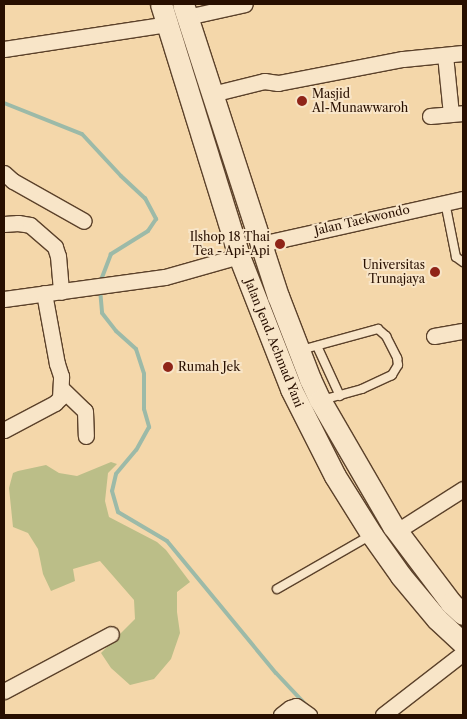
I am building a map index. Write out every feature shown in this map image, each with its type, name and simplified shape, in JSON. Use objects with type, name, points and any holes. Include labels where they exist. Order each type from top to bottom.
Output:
[{"type":"street","points":[[4,49],[175,12],[245,4]]},
{"type":"street","name":"Jalan Jend. Achmad Yani","points":[[175,12],[212,94],[261,244],[330,398],[381,505],[397,531],[451,603],[463,614]]},
{"type":"street","name":"Jalan Jend. Achmad Yani","points":[[175,12],[239,256],[291,389],[335,476],[371,532],[401,576],[437,619],[463,643]]},
{"type":"street","points":[[212,94],[264,81],[278,83],[403,59],[463,53]]},
{"type":"street","points":[[430,116],[457,114],[445,55]]},
{"type":"street","points":[[4,173],[13,181],[84,221]]},
{"type":"street","name":"Jalan Taekwondo","points":[[261,244],[463,199]]},
{"type":"street","points":[[4,224],[18,222],[30,225],[56,247],[61,292]]},
{"type":"street","points":[[4,299],[112,286],[165,277],[239,256]]},
{"type":"street","points":[[4,430],[55,403],[60,398],[61,376],[57,364],[44,293]]},
{"type":"street","points":[[434,336],[463,331]]},
{"type":"street","points":[[61,388],[85,411],[86,436]]},
{"type":"street","points":[[381,505],[371,532],[397,531],[463,489]]},
{"type":"street","points":[[4,691],[111,634]]},
{"type":"street","points":[[383,715],[463,652]]},
{"type":"street","points":[[281,715],[296,706],[309,715]]},
{"type":"lane","points":[[445,202],[456,257],[463,262]]},
{"type":"lane","points":[[308,348],[378,329],[383,331],[392,348],[398,366],[392,375],[330,398]]},
{"type":"lane","points":[[277,589],[371,532]]},
{"type":"green space","points":[[111,462],[117,464],[108,473],[105,501],[109,517],[157,542],[166,550],[190,582],[177,592],[180,633],[171,659],[154,679],[130,685],[111,668],[101,653],[135,619],[134,600],[100,561],[73,569],[75,581],[51,591],[43,574],[38,549],[28,533],[13,527],[9,488],[13,473],[18,471],[46,465],[59,473],[77,476]]},
{"type":"waterway","points":[[4,103],[82,134],[121,176],[145,198],[156,219],[148,231],[111,254],[100,282]]},
{"type":"waterway","points":[[100,289],[102,313],[116,331],[136,349],[144,374],[144,409],[149,427],[136,450],[116,474],[112,491],[118,512],[167,541],[276,673],[306,705]]},
{"type":"place","name":"Masjid Al-Munawwaroh","points":[[302,101]]},
{"type":"place","name":"Ilshop 18 Thai Tea - Api-Api","points":[[280,244]]},
{"type":"place","name":"Universitas Trunajaya","points":[[435,272]]},
{"type":"place","name":"Rumah Jek","points":[[168,367]]}]
